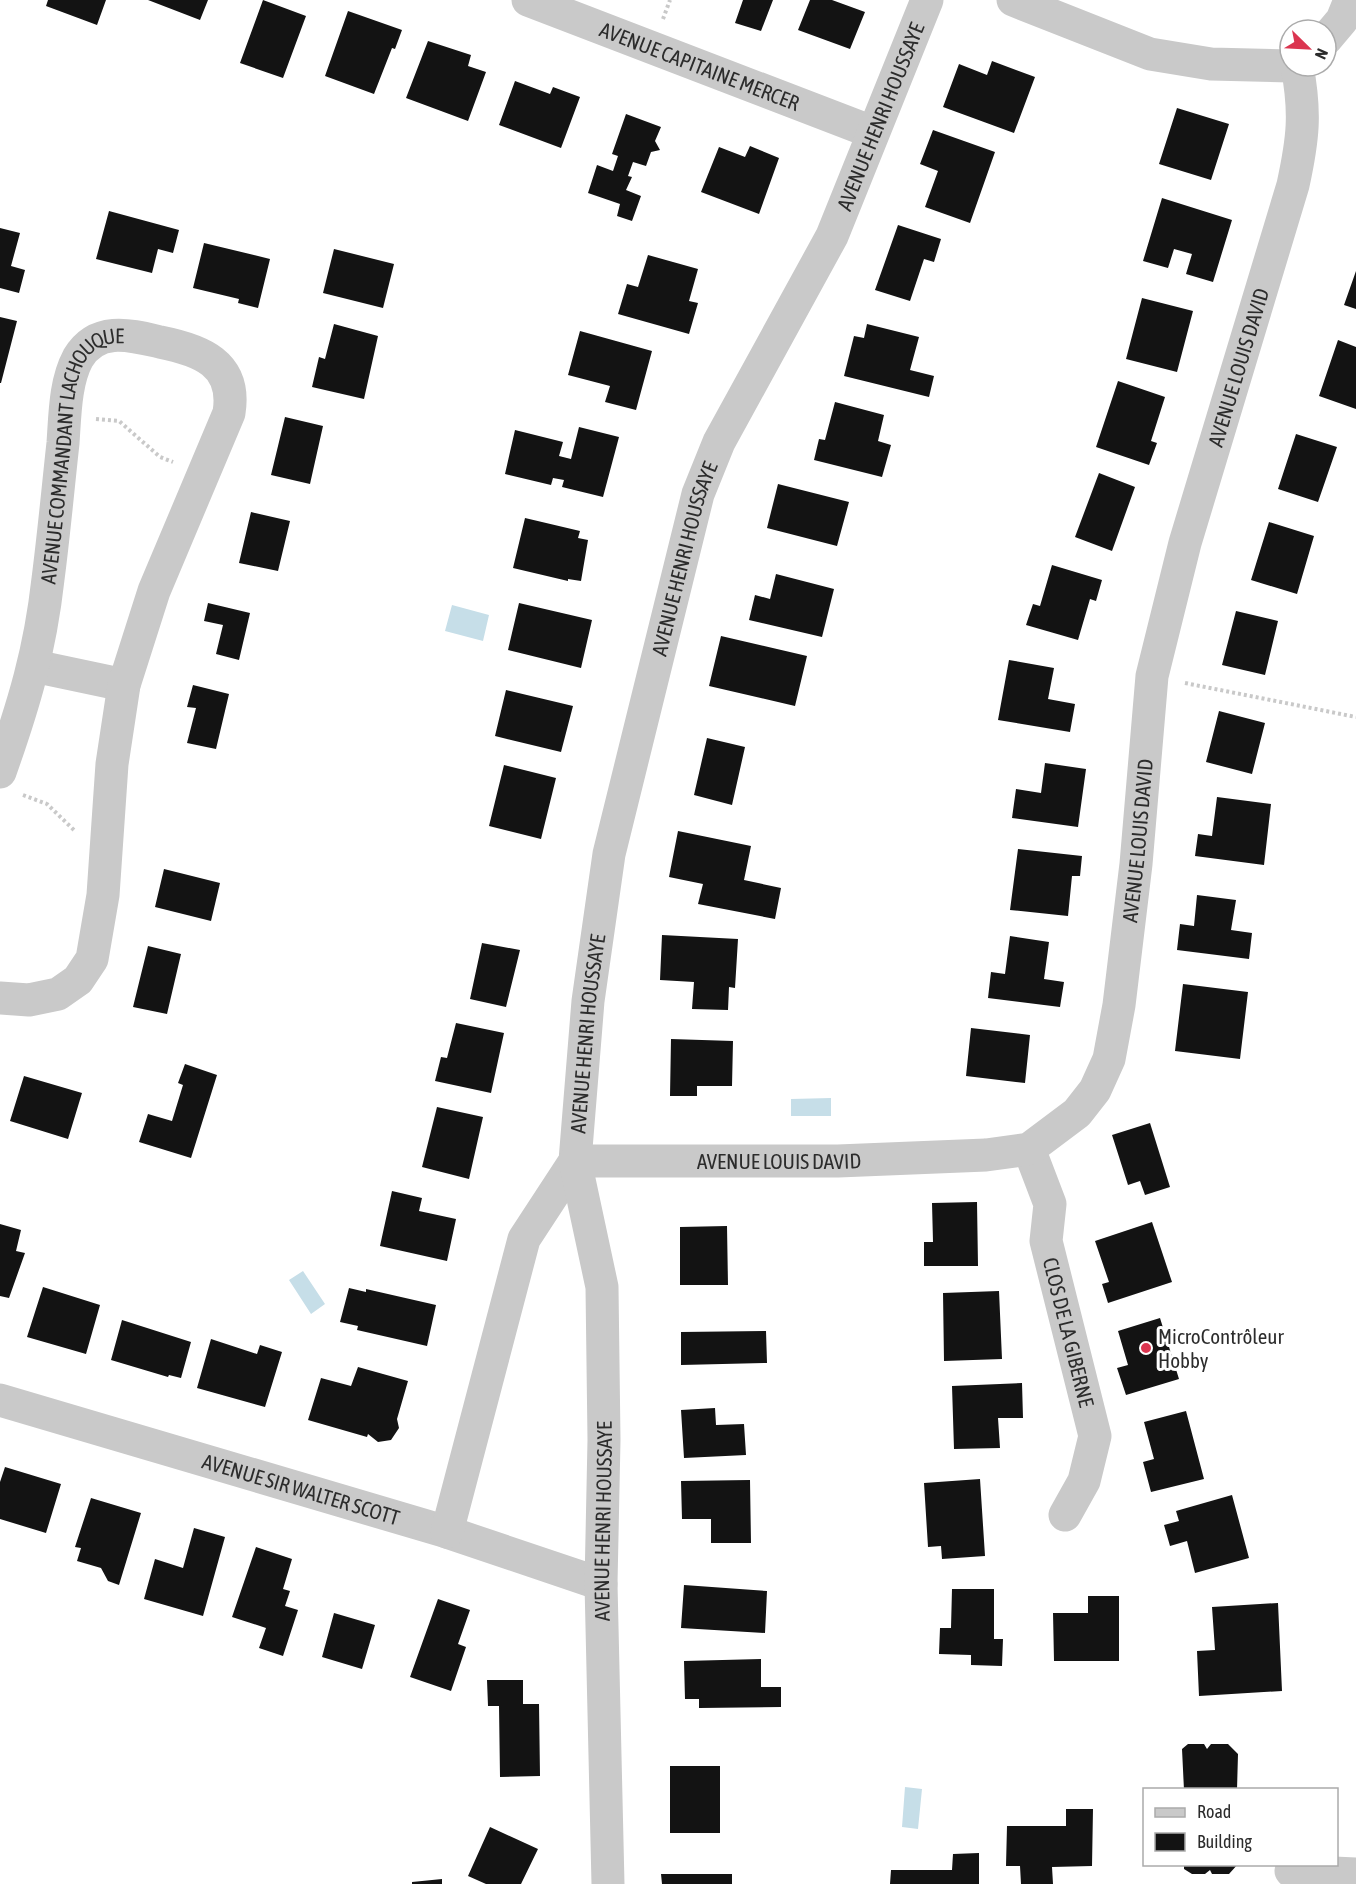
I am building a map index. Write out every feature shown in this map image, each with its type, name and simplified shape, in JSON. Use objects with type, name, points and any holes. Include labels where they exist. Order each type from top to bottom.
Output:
[{"type":"street","name":"AVENUE CAPITAINE MERCER","points":[[528,0],[872,132]]},
{"type":"street","name":"AVENUE HENRI HOUSSAYE","points":[[608,1884],[601,1584],[604,1440],[602,1287],[575,1161],[588,1001],[609,854],[698,494],[719,442],[832,236],[927,0]]},
{"type":"street","points":[[1013,0],[1150,54],[1212,64],[1278,66]]},
{"type":"street","points":[[1338,25],[1350,0]]},
{"type":"street","name":"AVENUE LOUIS DAVID","points":[[575,1161],[837,1161],[986,1155],[1029,1149],[1077,1113],[1095,1089],[1109,1059],[1119,1005],[1136,864],[1152,676],[1185,543],[1293,185],[1303,138],[1303,99],[1299,78]]},
{"type":"street","name":"AVENUE COMMANDANT LACHOUQUE","points":[[0,998],[45,999],[69,988],[86,970],[92,959],[103,895],[112,764],[124,685],[154,591],[225,426],[231,402],[225,378],[219,368],[200,352],[127,334],[99,338],[85,349],[74,366],[65,416],[48,580],[34,666],[9,783]]},
{"type":"street","points":[[34,666],[124,685]]},
{"type":"street","name":"CLOS DE LA GIBERNE","points":[[1029,1149],[1050,1204],[1046,1241],[1095,1436],[1084,1481],[1065,1515]]},
{"type":"street","name":"AVENUE HENRI HOUSSAYE","points":[[447,1532],[524,1239],[575,1161]]},
{"type":"street","name":"AVENUE SIR WALTER SCOTT","points":[[0,1400],[447,1532],[601,1584]]},
{"type":"street","points":[[1291,1873],[1356,1874]]},
{"type":"path","points":[[65,416],[119,421],[160,457],[204,474]]},
{"type":"path","points":[[1152,676],[1356,717]]},
{"type":"path","points":[[9,783],[47,804],[73,830],[107,840]]},
{"type":"water","points":[[452,605],[489,615],[483,641],[445,631]]},
{"type":"water","points":[[831,1098],[831,1116],[791,1116],[791,1099]]},
{"type":"water","points":[[303,1271],[325,1304],[311,1314],[289,1280]]},
{"type":"water","points":[[905,1787],[922,1789],[918,1829],[902,1827]]},
{"type":"building","points":[[48,0],[106,0],[97,25],[46,6]]},
{"type":"building","points":[[148,0],[208,0],[200,20]]},
{"type":"building","points":[[263,0],[306,16],[283,78],[240,63]]},
{"type":"building","points":[[743,0],[773,0],[761,31],[735,23]]},
{"type":"building","points":[[810,0],[832,0],[865,12],[850,49],[798,30]]},
{"type":"building","points":[[348,11],[402,30],[395,49],[392,48],[374,94],[325,76]]},
{"type":"building","points":[[428,41],[471,55],[468,66],[486,72],[468,121],[406,98]]},
{"type":"building","points":[[992,61],[1035,77],[1014,133],[943,107],[959,64],[987,75]]},
{"type":"building","points":[[515,81],[550,94],[553,87],[580,97],[561,148],[499,125]]},
{"type":"building","points":[[1177,108],[1229,124],[1211,180],[1159,164]]},
{"type":"building","points":[[626,114],[661,127],[655,141],[660,150],[651,152],[646,166],[633,162],[628,176],[632,177],[626,190],[641,196],[632,221],[617,216],[620,204],[588,193],[597,165],[613,171],[618,156],[612,154]]},
{"type":"building","points":[[933,130],[995,152],[970,223],[925,207],[938,171],[920,164]]},
{"type":"building","points":[[750,146],[779,158],[759,214],[701,192],[719,147],[745,157]]},
{"type":"building","points":[[1162,198],[1232,220],[1213,282],[1186,274],[1192,254],[1174,249],[1168,268],[1143,261]]},
{"type":"building","points":[[109,211],[179,230],[173,253],[158,249],[152,273],[96,259]]},
{"type":"building","points":[[898,225],[941,239],[934,262],[924,259],[910,301],[875,290]]},
{"type":"building","points":[[0,228],[20,233],[11,266],[25,270],[19,293],[0,288]]},
{"type":"building","points":[[204,243],[270,259],[258,308],[238,303],[239,299],[193,288]]},
{"type":"building","points":[[334,249],[394,264],[383,308],[323,293]]},
{"type":"building","points":[[648,255],[698,269],[689,301],[698,303],[689,334],[618,314],[627,284],[638,287]]},
{"type":"building","points":[[1356,271],[1356,309],[1344,305]]},
{"type":"building","points":[[1142,298],[1193,311],[1177,372],[1126,359]]},
{"type":"building","points":[[0,317],[17,321],[1,383],[0,383]]},
{"type":"building","points":[[334,324],[378,336],[364,399],[312,387],[319,357],[325,359]]},
{"type":"building","points":[[867,324],[919,337],[910,370],[934,376],[929,397],[844,376],[854,336],[864,338]]},
{"type":"building","points":[[580,331],[652,351],[636,410],[605,402],[610,386],[568,375]]},
{"type":"building","points":[[1338,340],[1356,347],[1356,409],[1319,396]]},
{"type":"building","points":[[1118,381],[1165,397],[1151,441],[1157,443],[1149,465],[1096,447]]},
{"type":"building","points":[[835,402],[884,415],[878,441],[891,445],[882,477],[814,460],[819,439],[825,440]]},
{"type":"building","points":[[285,417],[323,426],[310,484],[271,475]]},
{"type":"building","points":[[579,427],[619,437],[603,497],[562,487],[564,480],[553,478],[551,485],[505,474],[515,430],[563,442],[559,456],[571,459]]},
{"type":"building","points":[[1296,434],[1337,447],[1318,502],[1278,489]]},
{"type":"building","points":[[1099,473],[1135,487],[1112,551],[1075,537]]},
{"type":"building","points":[[778,484],[849,502],[837,546],[767,528]]},
{"type":"building","points":[[251,512],[290,521],[278,571],[239,563]]},
{"type":"building","points":[[525,518],[580,531],[578,538],[588,540],[581,581],[568,579],[568,581],[513,568]]},
{"type":"building","points":[[1269,522],[1314,536],[1297,594],[1251,580]]},
{"type":"building","points":[[1052,565],[1102,580],[1096,601],[1090,599],[1078,640],[1026,625],[1033,604],[1040,606]]},
{"type":"building","points":[[776,574],[834,589],[822,637],[749,620],[755,595],[770,599]]},
{"type":"building","points":[[208,603],[250,613],[239,660],[216,654],[223,625],[204,621]]},
{"type":"building","points":[[519,603],[592,620],[581,668],[508,650]]},
{"type":"building","points":[[1236,611],[1278,621],[1265,675],[1222,665]]},
{"type":"building","points":[[721,636],[807,656],[795,706],[709,686]]},
{"type":"building","points":[[1009,660],[1054,668],[1048,699],[1075,704],[1070,732],[998,720]]},
{"type":"building","points":[[193,685],[229,694],[216,749],[187,743],[196,708],[187,707]]},
{"type":"building","points":[[506,690],[573,706],[561,752],[495,736]]},
{"type":"building","points":[[1219,711],[1265,723],[1252,774],[1206,762]]},
{"type":"building","points":[[707,738],[745,747],[732,805],[694,795]]},
{"type":"building","points":[[1045,763],[1086,769],[1078,827],[1012,818],[1016,789],[1041,793]]},
{"type":"building","points":[[504,765],[556,778],[541,839],[489,826]]},
{"type":"building","points":[[1217,797],[1271,804],[1264,865],[1195,856],[1198,834],[1212,836]]},
{"type":"building","points":[[678,831],[751,846],[744,880],[781,888],[775,919],[698,904],[703,884],[669,877]]},
{"type":"building","points":[[1018,849],[1082,856],[1080,876],[1072,876],[1068,916],[1010,910]]},
{"type":"building","points":[[164,869],[220,883],[211,921],[155,907]]},
{"type":"building","points":[[1197,895],[1236,900],[1231,930],[1252,933],[1249,959],[1177,950],[1180,924],[1194,926]]},
{"type":"building","points":[[662,935],[738,939],[735,988],[729,987],[728,1010],[692,1009],[694,982],[660,980]]},
{"type":"building","points":[[1010,936],[1049,942],[1044,979],[1064,982],[1060,1007],[988,998],[991,972],[1005,974]]},
{"type":"building","points":[[482,943],[520,950],[506,1007],[470,999]]},
{"type":"building","points":[[148,946],[181,954],[167,1014],[133,1007]]},
{"type":"building","points":[[1183,984],[1248,992],[1240,1059],[1175,1051]]},
{"type":"building","points":[[456,1023],[504,1033],[491,1093],[435,1081],[441,1057],[447,1058]]},
{"type":"building","points":[[971,1028],[1030,1035],[1025,1083],[966,1076]]},
{"type":"building","points":[[671,1039],[733,1041],[732,1086],[697,1086],[697,1096],[670,1096]]},
{"type":"building","points":[[185,1064],[217,1075],[191,1158],[139,1142],[148,1114],[172,1121],[183,1085],[178,1083]]},
{"type":"building","points":[[24,1076],[82,1093],[68,1139],[10,1121]]},
{"type":"building","points":[[437,1107],[483,1117],[469,1179],[422,1167]]},
{"type":"building","points":[[1150,1123],[1170,1187],[1145,1195],[1140,1181],[1128,1185],[1112,1135]]},
{"type":"building","points":[[392,1191],[422,1198],[419,1211],[456,1219],[447,1261],[380,1246]]},
{"type":"building","points":[[977,1202],[978,1266],[924,1266],[924,1242],[933,1242],[932,1203]]},
{"type":"building","points":[[1152,1222],[1172,1282],[1108,1303],[1102,1284],[1109,1282],[1095,1241]]},
{"type":"building","points":[[0,1224],[21,1230],[16,1251],[25,1253],[9,1298],[0,1296]]},
{"type":"building","points":[[727,1226],[728,1285],[680,1285],[680,1227]]},
{"type":"building","points":[[43,1287],[100,1305],[86,1354],[27,1337]]},
{"type":"building","points":[[349,1288],[366,1292],[366,1289],[436,1305],[427,1346],[357,1330],[358,1326],[340,1322]]},
{"type":"building","points":[[999,1291],[1002,1359],[944,1361],[943,1293]]},
{"type":"building","name":"MicroContrôleur Hobby","points":[[1160,1318],[1179,1379],[1126,1395],[1117,1368],[1128,1365],[1118,1331]]},
{"type":"building","points":[[122,1320],[191,1342],[181,1378],[169,1375],[168,1377],[111,1360]]},
{"type":"building","points":[[766,1331],[767,1363],[681,1365],[681,1332]]},
{"type":"building","points":[[211,1339],[257,1354],[260,1345],[282,1352],[265,1407],[197,1388]]},
{"type":"building","points":[[358,1367],[408,1381],[397,1419],[399,1428],[391,1440],[378,1442],[368,1434],[367,1437],[308,1420],[321,1378],[351,1386]]},
{"type":"building","points":[[1022,1383],[1023,1418],[998,1418],[1000,1448],[954,1449],[952,1386]]},
{"type":"building","points":[[715,1408],[716,1425],[744,1424],[746,1455],[684,1458],[681,1410]]},
{"type":"building","points":[[1186,1411],[1204,1479],[1151,1492],[1143,1462],[1154,1459],[1144,1422]]},
{"type":"building","points":[[5,1467],[61,1484],[46,1533],[0,1519],[0,1482]]},
{"type":"building","points":[[980,1479],[985,1556],[942,1559],[941,1546],[928,1547],[924,1483]]},
{"type":"building","points":[[750,1480],[751,1543],[711,1543],[711,1519],[682,1519],[681,1481]]},
{"type":"building","points":[[1232,1495],[1249,1558],[1195,1573],[1187,1541],[1170,1546],[1164,1525],[1179,1521],[1176,1511]]},
{"type":"building","points":[[91,1498],[141,1513],[119,1585],[108,1581],[101,1568],[77,1561],[81,1548],[75,1547]]},
{"type":"building","points":[[194,1528],[225,1537],[203,1616],[144,1599],[155,1559],[183,1568]]},
{"type":"building","points":[[256,1547],[292,1559],[283,1589],[290,1591],[285,1606],[298,1610],[283,1656],[259,1648],[266,1628],[232,1617]]},
{"type":"building","points":[[684,1585],[767,1591],[765,1633],[681,1628]]},
{"type":"building","points":[[952,1589],[994,1589],[994,1639],[1003,1639],[1002,1666],[971,1665],[971,1655],[939,1654],[940,1628],[951,1628]]},
{"type":"building","points":[[1088,1596],[1119,1596],[1119,1661],[1054,1661],[1053,1613],[1088,1613]]},
{"type":"building","points":[[438,1599],[470,1610],[458,1644],[466,1647],[451,1691],[410,1677]]},
{"type":"building","points":[[1278,1603],[1282,1691],[1199,1696],[1197,1651],[1215,1650],[1212,1607]]},
{"type":"building","points":[[334,1613],[375,1625],[362,1669],[322,1657]]},
{"type":"building","points":[[761,1659],[761,1687],[781,1687],[781,1707],[699,1708],[699,1699],[685,1699],[684,1661]]},
{"type":"building","points":[[487,1680],[523,1680],[523,1704],[539,1704],[540,1776],[500,1777],[499,1706],[488,1706]]},
{"type":"building","points":[[1188,1744],[1204,1744],[1207,1749],[1211,1744],[1228,1744],[1238,1754],[1237,1788],[1184,1788],[1182,1749]]},
{"type":"building","points":[[670,1766],[720,1766],[720,1833],[670,1833]]},
{"type":"building","points":[[1066,1809],[1093,1809],[1092,1866],[1052,1867],[1053,1884],[1021,1884],[1020,1866],[1006,1866],[1007,1826],[1066,1826]]},
{"type":"building","points":[[490,1827],[538,1849],[521,1884],[486,1884],[468,1876]]},
{"type":"building","points":[[979,1853],[979,1884],[890,1884],[891,1870],[952,1870],[953,1854]]},
{"type":"building","points":[[1184,1866],[1236,1866],[1229,1874],[1212,1874],[1210,1870],[1205,1874],[1192,1874],[1184,1869]]},
{"type":"building","points":[[661,1874],[732,1874],[732,1884],[662,1884]]},
{"type":"building","points":[[442,1879],[442,1884],[412,1884],[412,1882]]},
{"type":"place","name":"MicroContrôleur Hobby","points":[[1146,1348]]}]
